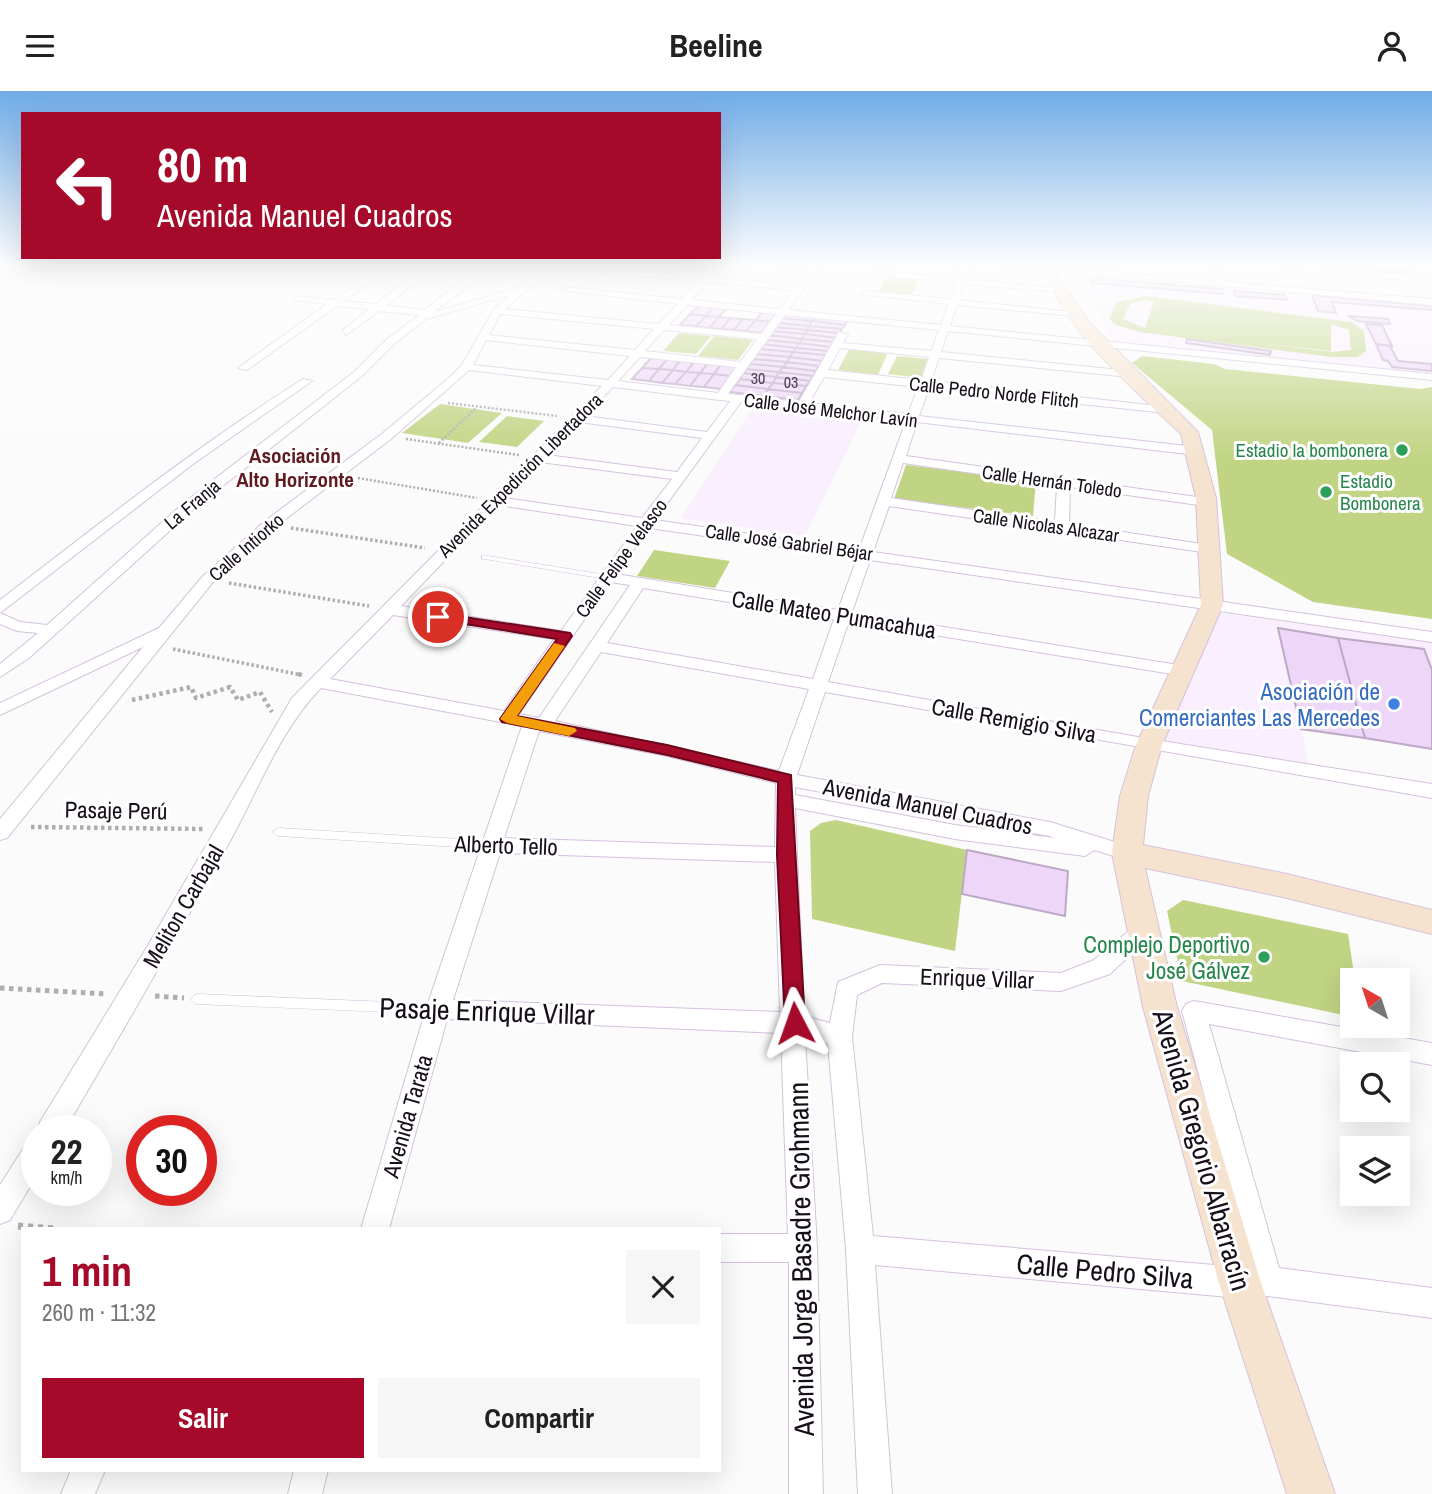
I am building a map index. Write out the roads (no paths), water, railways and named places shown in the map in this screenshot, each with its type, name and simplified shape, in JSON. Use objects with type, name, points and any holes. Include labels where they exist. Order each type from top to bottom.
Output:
[{"type":"street","points":[[243,368],[297,329]]},
{"type":"street","points":[[346,332],[349,329]]},
{"type":"street","name":"La Franja","points":[[0,672],[51,630],[191,504],[348,382],[406,329]]},
{"type":"street","name":"Calle Intiorko","points":[[3,830],[208,579],[270,524],[387,436],[467,367],[487,329]]},
{"type":"street","name":"Avenida Expedición Libertadora","points":[[318,680],[610,384],[660,329]]},
{"type":"street","points":[[687,329],[763,337]]},
{"type":"street","points":[[720,397],[769,329]]},
{"type":"street","points":[[802,407],[846,329]]},
{"type":"street","name":"Avenida Jorge Basadre Grohmann","points":[[806,1494],[803,1248],[795,1023],[785,855],[786,779],[944,329]]},
{"type":"street","points":[[967,329],[1432,377]]},
{"type":"street","points":[[1088,329],[1099,344],[1189,432],[1196,451],[1206,502],[1212,605]]},
{"type":"street","points":[[483,337],[743,365]]},
{"type":"street","points":[[837,345],[1130,374]]},
{"type":"street","name":"Calle José Melchor Lavín","points":[[467,367],[1196,451]]},
{"type":"street","name":"Calle Pedro Norde Flitch","points":[[821,373],[1167,410]]},
{"type":"street","points":[[0,608],[246,418],[307,381]]},
{"type":"street","name":"Calle Felipe Velasco","points":[[507,719],[646,521],[737,399]]},
{"type":"street","points":[[576,418],[710,436]]},
{"type":"street","points":[[537,458],[681,475]]},
{"type":"street","name":"Calle Hernán Toledo","points":[[898,459],[1206,502]]},
{"type":"street","points":[[1062,527],[1064,482]]},
{"type":"street","name":"Calle José Gabriel Béjar","points":[[495,501],[1432,638]]},
{"type":"street","name":"Calle Nicolas Alcazar","points":[[884,501],[1209,549]]},
{"type":"street","name":"Calle Mateo Pumacahua","points":[[606,577],[1184,671]]},
{"type":"street","name":"Calle Felipe Velasco","points":[[538,725],[638,584]]},
{"type":"street","name":"Avenida Gregorio Albarracín","points":[[1212,605],[1149,745],[1134,796],[1127,853],[1160,1007],[1254,1282],[1311,1494]]},
{"type":"street","points":[[387,609],[565,636]]},
{"type":"street","points":[[0,618],[17,626],[51,630]]},
{"type":"street","points":[[0,710],[158,639]]},
{"type":"street","name":"Calle Remigio Silva","points":[[596,646],[1149,745],[1432,790]]},
{"type":"street","name":"Meliton Carbajal","points":[[59,1115],[132,995],[227,829],[287,717],[318,680]]},
{"type":"street","name":"Avenida Manuel Cuadros","points":[[318,680],[667,750],[786,779],[1050,829],[1127,853]]},
{"type":"street","name":"Avenida Tarata","points":[[376,1227],[438,1009],[492,845],[538,725]]},
{"type":"street","name":"Avenida Manuel Cuadros","points":[[786,800],[967,834],[1127,853],[1287,886],[1432,910]]},
{"type":"street","name":"Alberto Tello","points":[[492,845],[785,855]]},
{"type":"street","name":"Avenida Manuel Cuadros","points":[[1287,886],[1432,922]]},
{"type":"street","name":"Enrique Villar","points":[[840,1037],[846,989],[859,981],[880,974],[1062,982],[1102,967],[1144,931]]},
{"type":"street","name":"Pasaje Enrique Villar","points":[[438,1009],[795,1023],[840,1037]]},
{"type":"street","points":[[1254,1282],[1194,1011],[1432,1054]]},
{"type":"street","name":"Avenida Jorge Basadre Grohmann","points":[[840,1037],[860,1249],[875,1494]]},
{"type":"street","points":[[7,1218],[21,1186]]},
{"type":"street","points":[[721,1248],[803,1248]]},
{"type":"street","name":"Calle Pedro Silva","points":[[860,1249],[1254,1282],[1432,1304]]},
{"type":"street","points":[[78,1494],[87,1472]]},
{"type":"street","points":[[305,1494],[310,1472]]},
{"type":"lane","name":"Calle Mateo Pumacahua","points":[[485,557],[606,577]]},
{"type":"lane","name":"Alberto Tello","points":[[278,832],[492,845]]},
{"type":"lane","name":"Pasaje Enrique Villar","points":[[197,999],[438,1009]]},
{"type":"place","name":"Estadio la bombonera","points":[[1402,450]]},
{"type":"place","name":"Estadio Bombonera","points":[[1326,492]]},
{"type":"place","name":"Asociación de Comerciantes Las Mercedes","points":[[1394,704]]},
{"type":"place","name":"Complejo Deportivo José Gálvez","points":[[1264,957]]},
{"type":"district","name":"Asociación Alto Horizonte","points":[[295,467]]}]
